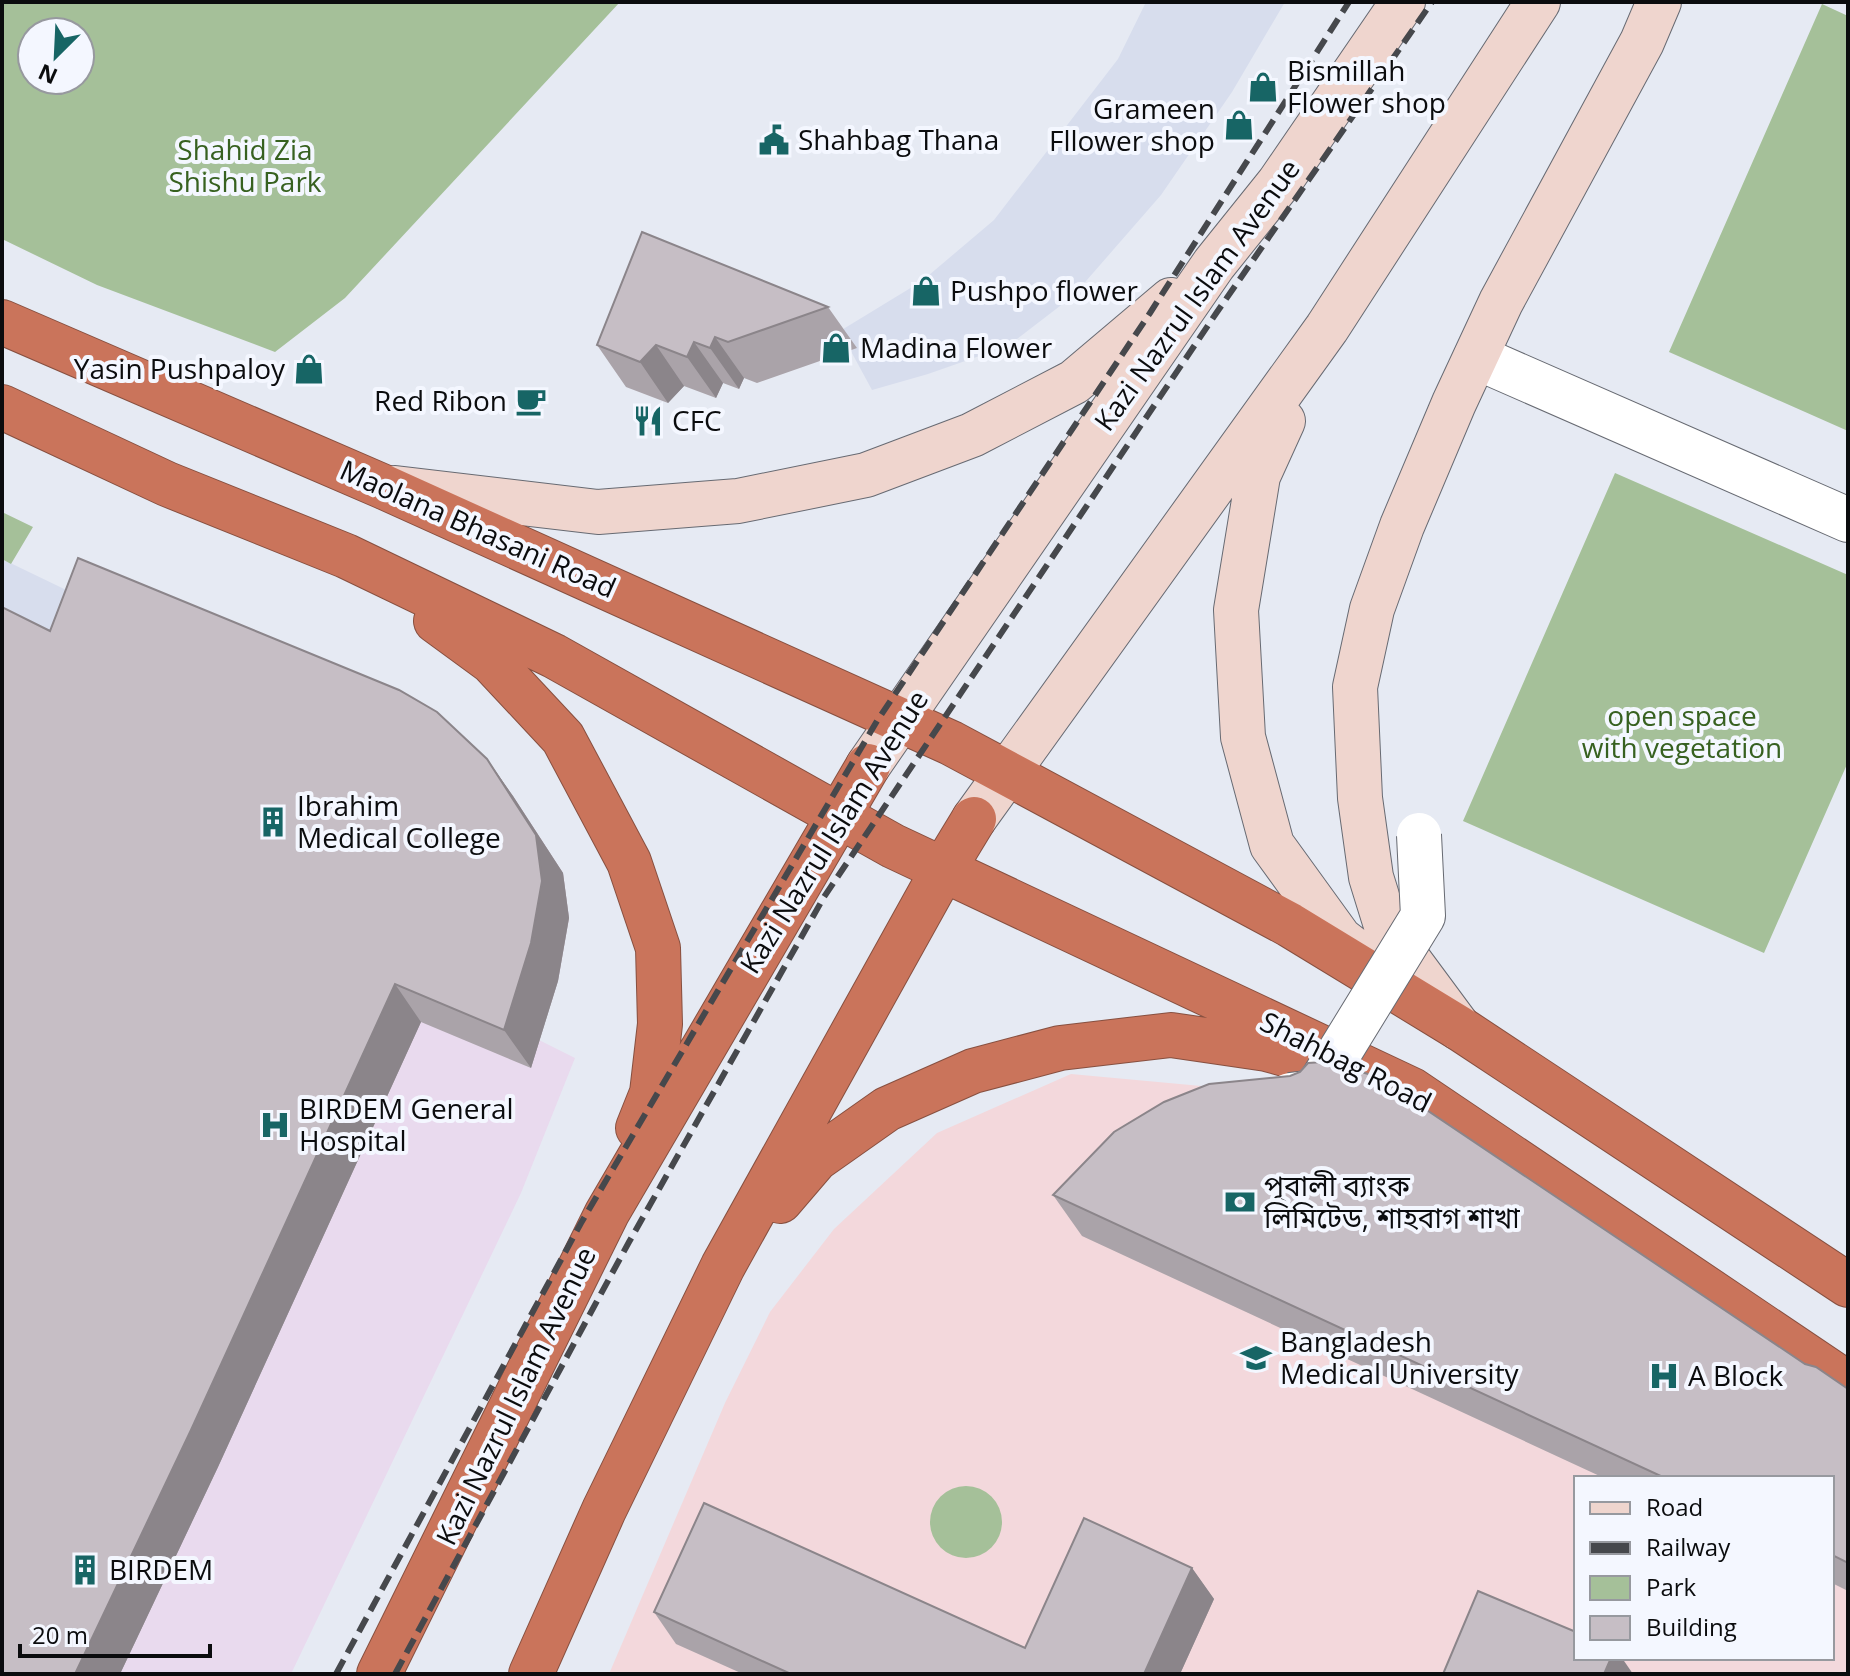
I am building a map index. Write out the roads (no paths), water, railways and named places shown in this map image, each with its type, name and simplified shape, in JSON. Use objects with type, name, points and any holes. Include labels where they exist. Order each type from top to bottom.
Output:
[{"type":"highway","name":"Maolana Bhasani Road","points":[[2,322],[384,487],[951,743]]},
{"type":"highway","points":[[2,407],[167,484],[346,556],[554,656],[893,846],[929,852],[947,846],[963,835],[974,819]]},
{"type":"highway","points":[[346,556],[492,662],[543,716],[563,738],[629,862],[658,948],[660,1024],[652,1093],[607,1213]]},
{"type":"highway","points":[[893,846],[878,835],[867,820],[862,801],[862,783],[868,766],[895,740],[914,735],[951,743],[1290,925],[1459,1028],[1848,1285]]},
{"type":"highway","points":[[531,1674],[604,1510],[723,1266],[974,819],[979,786],[974,768],[951,743]]},
{"type":"highway","name":"Kazi Nazrul Islam Avenue","points":[[379,1674],[607,1213],[868,766]]},
{"type":"highway","name":"Shahbag Road","points":[[893,846],[1412,1090],[1848,1384]]},
{"type":"highway","points":[[723,1266],[816,1159],[887,1109],[973,1071],[1060,1048],[1171,1035],[1267,1049],[1412,1090]]},
{"type":"main road","name":"Kazi Nazrul Islam Avenue","points":[[868,766],[1214,264],[1279,183],[1403,2]]},
{"type":"main road","points":[[974,819],[1327,328],[1538,2]]},
{"type":"main road","points":[[1459,1028],[1388,932],[1371,877],[1360,798],[1355,687],[1372,609],[1408,512],[1476,357],[1501,302],[1642,42],[1659,2]]},
{"type":"main road","points":[[384,487],[598,512],[738,501],[866,475],[972,435],[1074,382],[1214,264]]},
{"type":"main road","points":[[1327,328],[1258,476],[1236,610],[1243,737],[1272,845],[1340,939],[1459,1028]]},
{"type":"street","points":[[1476,357],[1848,520]]},
{"type":"street","points":[[1256,1099],[1315,1092],[1423,916],[1419,835]]},
{"type":"railway","points":[[336,1674],[581,1223],[877,721],[1150,313],[1349,2]]},
{"type":"railway","points":[[395,1674],[629,1242],[824,897],[1217,312],[1432,2]]},
{"type":"place","name":"Bismillah Flower shop","points":[[1263,87]]},
{"type":"place","name":"Grameen Fllower shop","points":[[1239,125]]},
{"type":"place","name":"Shahbag Thana","points":[[774,140]]},
{"type":"place","name":"Pushpo flower","points":[[926,291]]},
{"type":"place","name":"Madina Flower","points":[[836,348]]},
{"type":"place","name":"Yasin Pushpaloy","points":[[309,369]]},
{"type":"place","name":"Red Ribon","points":[[531,401]]},
{"type":"place","name":"CFC","points":[[648,421]]},
{"type":"place","name":"Ibrahim Medical College","points":[[273,822]]},
{"type":"place","name":"BIRDEM General Hospital","points":[[275,1125]]},
{"type":"place","name":"পূবালী ব্যাংক লিমিটেড, শাহবাগ শাখা","points":[[1240,1202]]},
{"type":"place","name":"Bangladesh Medical University","points":[[1256,1358]]},
{"type":"place","name":"A Block","points":[[1664,1376]]},
{"type":"place","name":"BIRDEM","points":[[85,1570]]},
{"type":"park label","name":"Shahid Zia Shishu Park","points":[[245,166]]},
{"type":"park label","name":"open space with vegetation","points":[[1682,732]]}]
